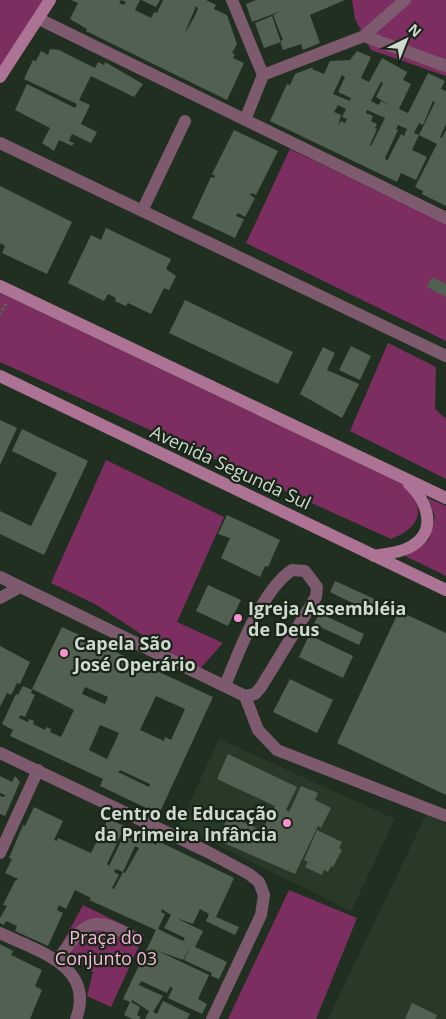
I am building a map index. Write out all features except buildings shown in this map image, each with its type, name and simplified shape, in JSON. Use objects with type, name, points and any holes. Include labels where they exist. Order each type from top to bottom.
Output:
[{"type":"main road","points":[[0,77],[50,0]]},
{"type":"main road","points":[[0,286],[446,498]]},
{"type":"main road","name":"Avenida Segunda Sul","points":[[0,376],[446,590]]},
{"type":"main road","points":[[374,556],[410,547],[424,533],[428,516],[427,508],[423,499],[403,479]]},
{"type":"street","points":[[232,0],[263,75],[245,120]]},
{"type":"street","points":[[263,75],[364,36],[405,0]]},
{"type":"street","points":[[39,18],[446,218]]},
{"type":"street","points":[[364,36],[446,66]]},
{"type":"street","points":[[142,211],[185,121]]},
{"type":"street","points":[[0,143],[446,356]]},
{"type":"street","points":[[0,577],[245,696],[255,694],[261,687],[316,597],[317,587],[305,572],[292,570],[275,587],[240,646],[225,686]]},
{"type":"street","points":[[0,598],[20,586]]},
{"type":"street","points":[[245,696],[258,730],[277,750],[446,816]]},
{"type":"street","points":[[0,753],[208,852],[249,874],[259,882],[264,895],[261,915],[212,1019]]},
{"type":"street","points":[[0,853],[38,770]]},
{"type":"street","points":[[57,961],[80,931],[94,924],[103,923],[131,936]]},
{"type":"street","points":[[0,933],[70,969],[78,984],[80,998],[76,1019]]},
{"type":"shaded area","name":"Centro de Educação da Primeira Infância","points":[[219,739],[395,819],[351,911],[179,826]]},
{"type":"shaded area","points":[[426,815],[446,824],[446,1019],[328,1019]]},
{"type":"green space","points":[[0,0],[50,0],[0,77]]},
{"type":"green space","points":[[352,0],[446,0],[446,76],[371,50],[355,19]]},
{"type":"green space","points":[[290,149],[446,224],[446,341],[246,243]]},
{"type":"green space","points":[[0,293],[405,485],[416,502],[418,515],[416,521],[408,530],[391,539],[0,362]]},
{"type":"green space","points":[[388,343],[436,367],[435,409],[446,419],[446,479],[350,431]]},
{"type":"green space","points":[[106,460],[224,517],[177,622],[223,643],[198,671],[95,604],[51,583]]},
{"type":"green space","points":[[428,498],[446,506],[446,576],[405,556],[429,540],[435,517]]},
{"type":"green space","points":[[289,890],[357,918],[316,1019],[228,1019]]},
{"type":"green space","name":"Praça do Conjunto 03","points":[[83,905],[144,935],[111,1007],[87,996],[93,972],[58,951]]},
{"type":"place","name":"Igreja Assembléia de Deus","points":[[238,618]]},
{"type":"place","name":"Capela São José Operário","points":[[64,653]]},
{"type":"place","name":"Centro de Educação da Primeira Infância","points":[[287,823]]}]
